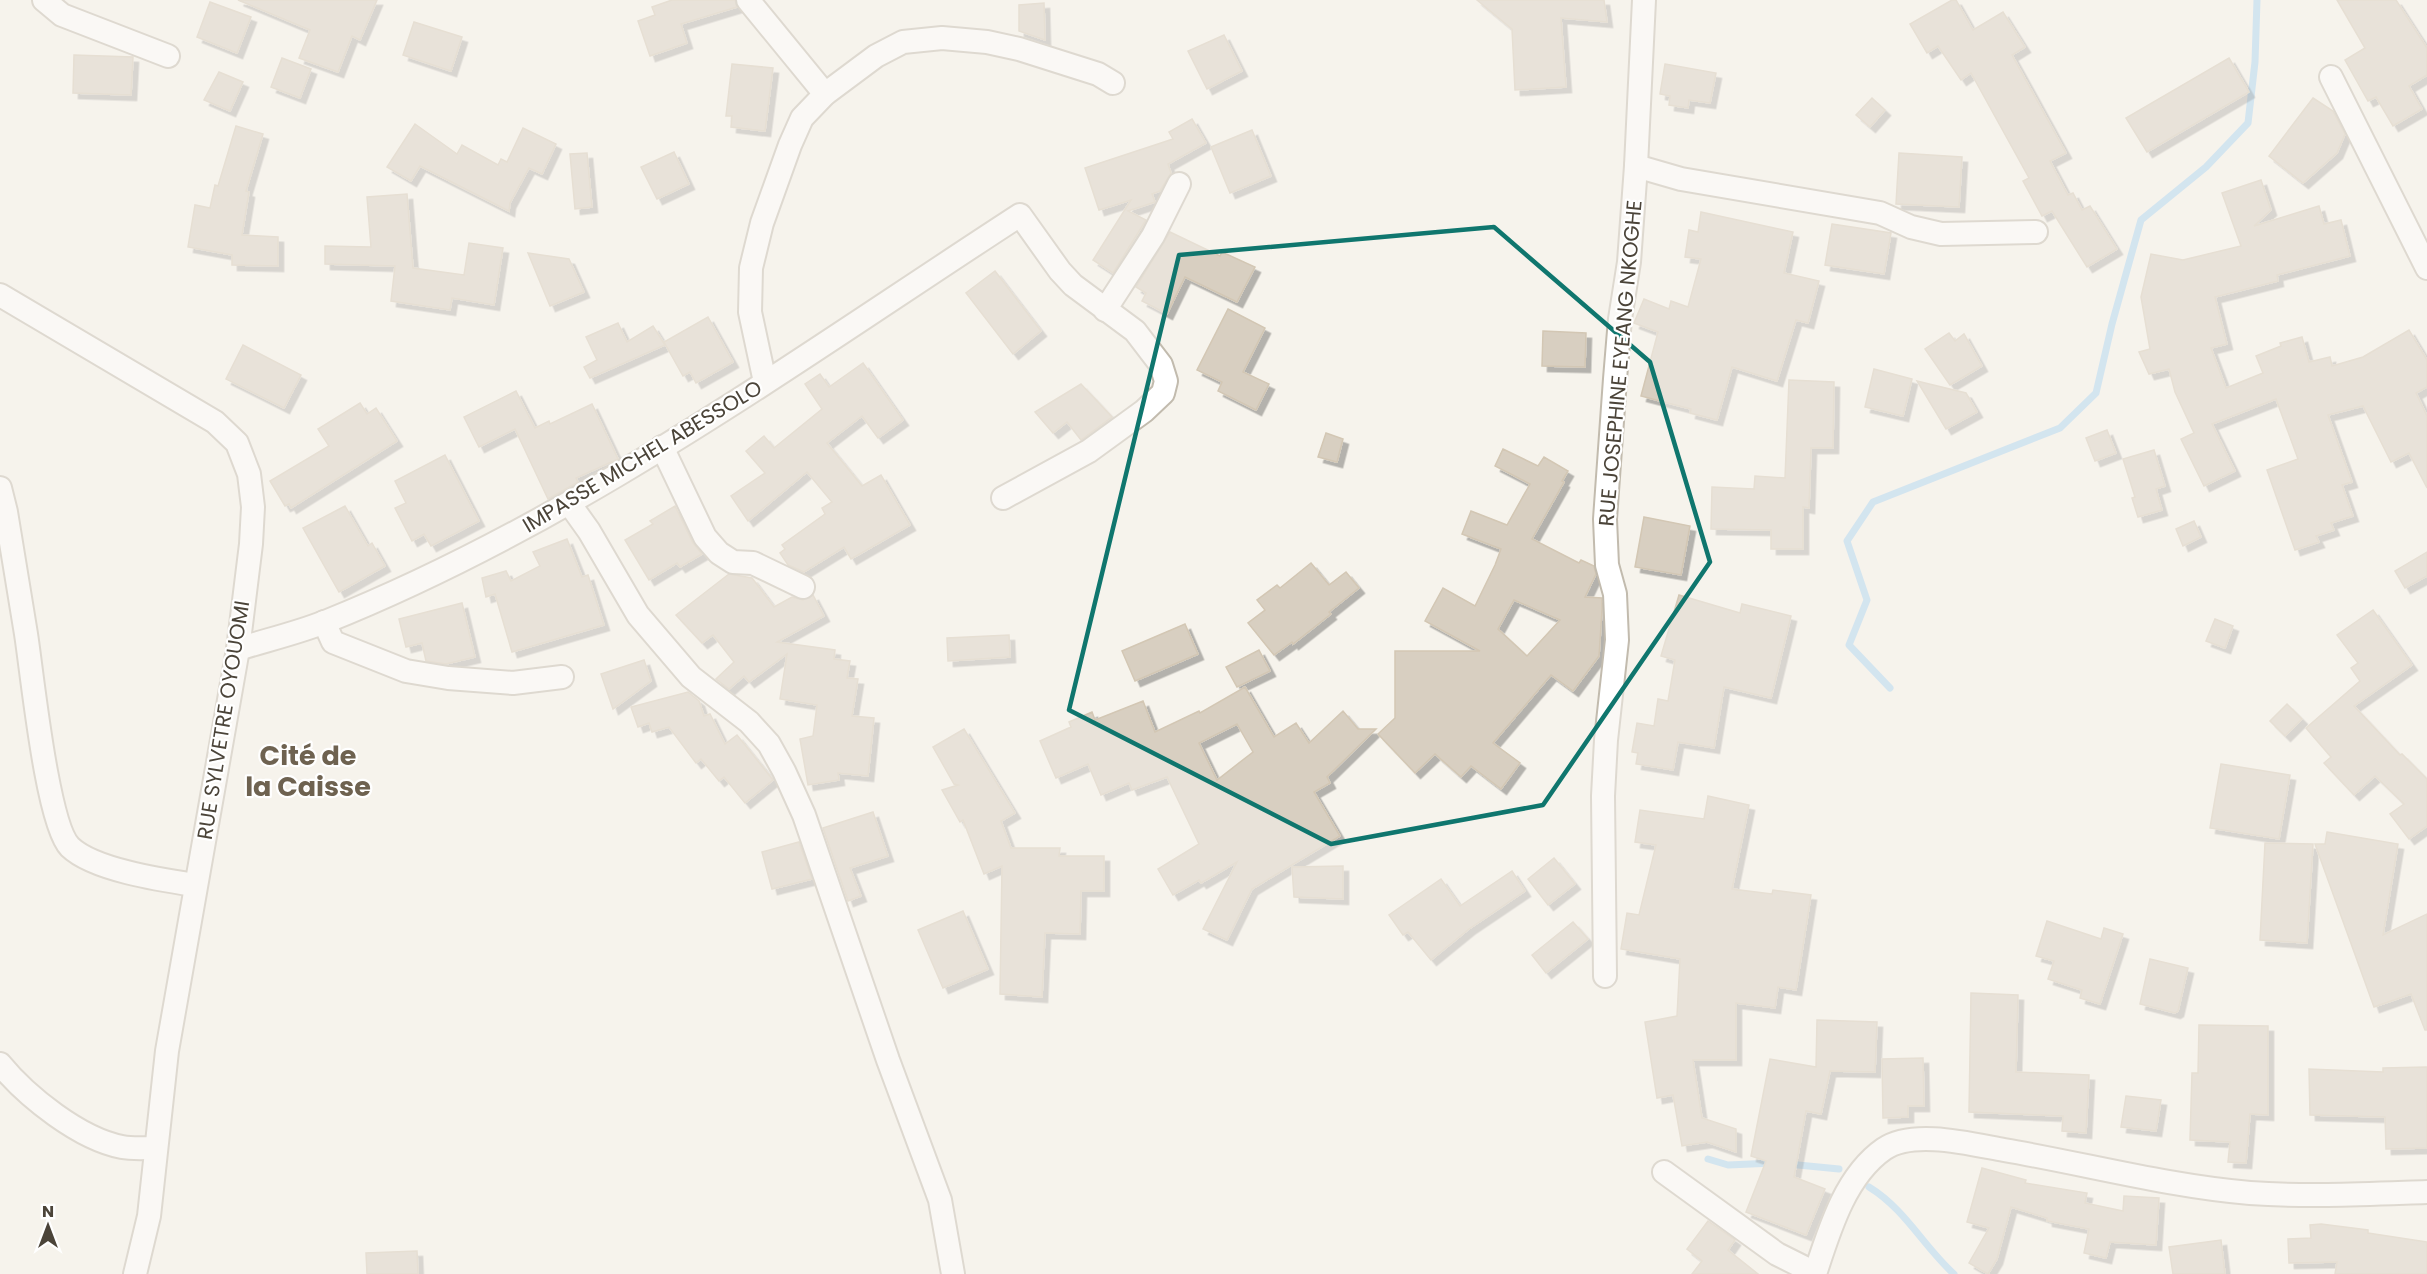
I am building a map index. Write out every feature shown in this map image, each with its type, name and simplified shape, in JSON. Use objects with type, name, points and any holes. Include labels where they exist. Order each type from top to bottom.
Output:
[{"type":"street","points":[[44,0],[63,15],[168,56]]},
{"type":"street","points":[[748,0],[825,94]]},
{"type":"street","name":"RUE JOSEPHINE EYEANG NKOGHE","points":[[1605,976],[1603,796],[1606,740],[1617,639],[1615,594],[1607,565],[1605,519],[1620,319],[1629,262],[1644,0]]},
{"type":"street","points":[[765,382],[750,312],[751,268],[762,223],[789,144],[802,118],[825,94],[876,56],[903,42],[942,38],[987,42],[1019,49],[1098,74],[1113,83]]},
{"type":"street","points":[[2331,77],[2427,268]]},
{"type":"street","points":[[1636,166],[1681,179],[1880,213],[1911,227],[1941,234],[2036,232]]},
{"type":"street","points":[[1003,498],[1089,451],[1144,411],[1163,393],[1166,381],[1161,365],[1151,349],[1135,331],[1105,310],[1153,236],[1179,184]]},
{"type":"street","name":"IMPASSE MICHEL ABESSOLO","points":[[238,649],[324,622],[494,544],[569,503],[765,382],[1020,216],[1060,271],[1073,285],[1105,310]]},
{"type":"street","name":"RUE SYLVETRE OYOUOMI","points":[[0,295],[173,395],[215,422],[237,443],[249,474],[253,507],[238,649],[167,1051],[149,1216],[135,1274]]},
{"type":"street","points":[[662,447],[705,537],[719,553],[733,562],[753,563],[803,587]]},
{"type":"street","points":[[0,488],[10,534],[44,762],[58,821],[68,846],[100,864],[195,885]]},
{"type":"street","points":[[569,503],[589,531],[638,615],[691,677],[748,722],[770,744],[784,771],[804,815],[888,1060],[940,1200],[953,1274]]},
{"type":"street","points":[[324,622],[333,642],[406,671],[448,678],[513,683],[562,677]]},
{"type":"street","points":[[0,1064],[42,1104],[82,1133],[123,1148],[155,1148]]},
{"type":"street","points":[[1664,1172],[1777,1254],[1815,1274],[1839,1209],[1864,1167],[1885,1148],[1907,1140],[1957,1142],[2156,1179],[2250,1193],[2315,1195],[2427,1192]]},
{"type":"highlighted area","points":[[1494,227],[1650,362],[1710,562],[1543,805],[1331,844],[1069,710],[1179,255]]},
{"type":"building","points":[[238,0],[377,0],[360,40],[352,36],[338,72],[299,58],[310,30]]},
{"type":"building","points":[[672,0],[735,0],[737,7],[681,24],[687,43],[650,56],[638,21],[655,15],[652,7]]},
{"type":"building","points":[[1477,0],[1604,0],[1607,22],[1561,18],[1566,87],[1515,90],[1512,29]]},
{"type":"building","points":[[1952,0],[1956,0],[1973,30],[2003,12],[2025,47],[2012,55],[2066,153],[2050,161],[2068,195],[2073,193],[2082,210],[2090,206],[2117,249],[2087,267],[2052,211],[2042,216],[2023,181],[2029,178],[1971,73],[1961,80],[1938,46],[1927,53],[1910,24]]},
{"type":"building","points":[[2337,0],[2396,0],[2427,48],[2427,75],[2409,86],[2422,109],[2393,126],[2376,97],[2368,101],[2345,60],[2365,48]]},
{"type":"building","points":[[210,2],[251,17],[237,53],[197,37]]},
{"type":"building","points":[[1044,3],[1045,40],[1019,31],[1019,5]]},
{"type":"building","points":[[414,22],[462,37],[451,71],[403,55]]},
{"type":"building","points":[[1224,35],[1242,71],[1207,89],[1188,51]]},
{"type":"building","points":[[74,55],[133,57],[131,95],[73,93]]},
{"type":"building","points":[[282,58],[311,69],[300,98],[271,87]]},
{"type":"building","points":[[2229,58],[2249,92],[2147,152],[2126,118]]},
{"type":"building","points":[[732,64],[773,68],[765,131],[731,127],[732,116],[726,116]]},
{"type":"building","points":[[1665,64],[1716,73],[1710,103],[1689,100],[1688,108],[1669,105],[1670,96],[1660,94]]},
{"type":"building","points":[[219,72],[243,82],[230,111],[204,100]]},
{"type":"building","points":[[1872,98],[1885,110],[1870,127],[1856,115]]},
{"type":"building","points":[[2313,98],[2333,111],[2345,134],[2337,153],[2303,183],[2269,156]]},
{"type":"building","points":[[1192,119],[1206,143],[1168,164],[1171,173],[1160,191],[1152,194],[1155,202],[1128,211],[1146,220],[1113,273],[1093,260],[1131,200],[1099,210],[1085,168],[1173,139],[1169,132]]},
{"type":"building","points":[[415,124],[457,154],[462,145],[498,165],[501,159],[507,162],[523,128],[556,144],[542,174],[529,168],[510,203],[509,211],[420,166],[411,181],[387,167]]},
{"type":"building","points":[[236,126],[263,134],[246,191],[249,192],[242,235],[278,237],[278,266],[232,265],[232,255],[188,247],[195,205],[210,208],[215,185],[218,186]]},
{"type":"building","points":[[1252,130],[1271,176],[1230,193],[1211,147]]},
{"type":"building","points":[[674,152],[689,184],[657,199],[641,167]]},
{"type":"building","points":[[587,153],[592,207],[575,209],[570,154]]},
{"type":"building","points":[[1899,153],[1962,157],[1959,207],[1896,204]]},
{"type":"building","points":[[2261,180],[2271,210],[2254,226],[2319,206],[2324,224],[2341,220],[2350,256],[2277,275],[2278,281],[2215,297],[2227,344],[2211,348],[2226,388],[2263,373],[2256,356],[2281,346],[2280,343],[2302,337],[2309,362],[2330,357],[2332,366],[2363,357],[2409,330],[2427,360],[2427,387],[2416,393],[2427,416],[2427,488],[2409,453],[2391,462],[2363,406],[2328,415],[2352,482],[2342,485],[2353,516],[2331,523],[2334,530],[2316,536],[2319,542],[2295,550],[2267,470],[2298,459],[2276,399],[2212,424],[2235,471],[2204,486],[2181,439],[2194,433],[2175,392],[2169,369],[2149,374],[2139,352],[2150,349],[2141,297],[2151,254],[2183,260],[2241,246],[2222,193]]},
{"type":"building","points":[[407,194],[413,268],[464,275],[469,243],[503,248],[494,305],[452,298],[450,310],[391,301],[395,266],[325,264],[325,246],[371,247],[367,197]]},
{"type":"building","points":[[1701,212],[1793,232],[1784,273],[1819,281],[1808,323],[1796,320],[1777,381],[1732,367],[1717,420],[1690,413],[1691,409],[1641,396],[1658,332],[1634,323],[1644,299],[1669,309],[1671,301],[1688,307],[1701,259],[1685,257],[1689,230],[1698,232]]},
{"type":"building","points":[[1832,224],[1891,233],[1884,274],[1825,265]]},
{"type":"building","points":[[1170,232],[1220,256],[1222,252],[1255,267],[1237,302],[1185,277],[1167,314],[1142,301],[1146,293],[1136,287]]},
{"type":"building","points":[[528,253],[569,259],[584,292],[550,306]]},
{"type":"building","points":[[995,271],[1041,331],[1013,354],[966,293]]},
{"type":"building","points":[[1228,309],[1265,328],[1243,372],[1269,384],[1256,410],[1218,391],[1222,382],[1197,370]]},
{"type":"building","points":[[708,317],[733,362],[696,383],[690,372],[683,376],[664,342]]},
{"type":"building","points":[[618,323],[627,342],[653,326],[665,345],[590,378],[584,367],[597,360],[586,337]]},
{"type":"building","points":[[1543,331],[1586,333],[1585,367],[1542,366]]},
{"type":"building","points":[[1949,333],[1955,341],[1964,334],[1982,366],[1950,385],[1925,349]]},
{"type":"building","points":[[243,345],[301,375],[284,408],[226,379]]},
{"type":"building","points":[[863,363],[903,420],[878,438],[862,416],[827,443],[862,486],[881,475],[910,525],[851,559],[844,547],[804,572],[788,565],[780,553],[785,549],[782,545],[825,514],[822,508],[832,502],[807,472],[748,521],[731,496],[765,473],[746,451],[764,436],[774,448],[822,409],[805,384],[820,374],[829,387]]},
{"type":"building","points":[[1874,369],[1912,379],[1903,416],[1865,407]]},
{"type":"building","points":[[1789,380],[1834,382],[1833,448],[1811,448],[1809,508],[1803,507],[1803,549],[1771,549],[1771,530],[1711,529],[1712,487],[1754,489],[1755,476],[1785,478]]},
{"type":"building","points":[[1917,381],[1966,393],[1977,412],[1946,429]]},
{"type":"building","points":[[1081,384],[1112,417],[1081,440],[1067,422],[1053,433],[1035,412]]},
{"type":"building","points":[[516,391],[535,428],[549,421],[550,424],[592,404],[618,459],[576,478],[578,482],[548,499],[515,429],[479,447],[464,417]]},
{"type":"building","points":[[360,403],[367,414],[376,408],[397,441],[291,508],[289,504],[285,506],[270,481],[329,446],[318,429]]},
{"type":"building","points":[[2107,430],[2116,453],[2095,461],[2086,438]]},
{"type":"building","points":[[1326,433],[1343,439],[1337,462],[1318,457]]},
{"type":"building","points":[[1503,449],[1538,466],[1544,457],[1568,471],[1532,539],[1579,563],[1581,560],[1594,566],[1596,574],[1585,597],[1602,598],[1599,656],[1573,691],[1551,675],[1493,743],[1520,763],[1501,789],[1471,766],[1461,777],[1435,754],[1415,773],[1378,734],[1395,718],[1395,651],[1480,651],[1425,621],[1443,588],[1475,606],[1495,565],[1501,549],[1462,534],[1471,511],[1507,525],[1530,484],[1495,466]],"holes":[[[1514,600],[1560,620],[1527,656],[1498,629]]]},
{"type":"building","points":[[2154,450],[2165,486],[2156,489],[2162,510],[2138,517],[2132,498],[2135,497],[2123,459]]},
{"type":"building","points":[[445,455],[479,521],[431,546],[424,534],[412,541],[395,508],[406,503],[395,481]]},
{"type":"building","points":[[345,506],[368,546],[372,543],[385,566],[339,592],[303,528]]},
{"type":"building","points":[[675,506],[693,543],[702,554],[680,567],[677,563],[649,580],[625,540],[653,524],[650,521]]},
{"type":"building","points":[[1644,517],[1690,526],[1681,575],[1635,567]]},
{"type":"building","points":[[2194,521],[2201,537],[2183,546],[2176,529]]},
{"type":"building","points":[[567,539],[582,577],[588,575],[604,625],[512,652],[495,594],[486,597],[482,578],[506,571],[511,581],[540,566],[533,552]]},
{"type":"building","points":[[2427,552],[2427,576],[2405,588],[2395,571]]},
{"type":"building","points":[[1311,563],[1329,585],[1346,572],[1359,588],[1293,644],[1292,642],[1274,655],[1248,623],[1265,610],[1257,600],[1277,585],[1280,588]]},
{"type":"building","points":[[729,574],[752,578],[774,607],[792,597],[803,600],[813,595],[824,616],[777,642],[835,650],[834,659],[850,661],[847,678],[858,679],[852,716],[874,718],[868,776],[838,773],[839,780],[808,785],[800,739],[813,736],[817,705],[780,699],[787,654],[749,682],[744,676],[729,689],[716,679],[734,662],[713,635],[702,643],[676,615]]},
{"type":"building","points":[[1679,595],[1740,613],[1742,604],[1791,616],[1771,698],[1724,687],[1714,748],[1678,742],[1673,770],[1636,764],[1638,753],[1632,752],[1637,723],[1654,726],[1658,699],[1668,701],[1675,660],[1661,656]]},
{"type":"building","points":[[462,603],[475,657],[446,664],[426,661],[422,643],[406,647],[399,619]]},
{"type":"building","points":[[2373,610],[2412,665],[2354,706],[2400,755],[2402,754],[2427,779],[2427,826],[2409,839],[2390,814],[2404,804],[2375,776],[2354,795],[2324,763],[2331,757],[2306,728],[2360,681],[2351,668],[2358,663],[2337,635]]},
{"type":"building","points":[[2215,619],[2233,626],[2225,648],[2206,641]]},
{"type":"building","points":[[1185,624],[1198,654],[1135,681],[1122,651]]},
{"type":"building","points":[[1009,635],[1010,657],[948,661],[947,638]]},
{"type":"building","points":[[1259,650],[1270,671],[1237,687],[1226,667]]},
{"type":"building","points":[[644,660],[651,681],[613,709],[601,674]]},
{"type":"building","points":[[1245,687],[1274,737],[1296,723],[1309,743],[1343,711],[1358,729],[1376,729],[1327,777],[1330,783],[1314,792],[1340,836],[1252,889],[1227,940],[1203,929],[1237,862],[1201,883],[1199,880],[1173,895],[1158,869],[1199,844],[1167,777],[1132,790],[1129,783],[1101,795],[1088,764],[1056,778],[1040,741],[1071,727],[1069,722],[1092,712],[1095,720],[1143,701],[1155,732],[1199,711],[1200,713]],"holes":[[[1237,724],[1253,752],[1217,780],[1199,743]]]},
{"type":"building","points":[[688,692],[699,701],[704,716],[710,714],[725,744],[737,735],[773,780],[745,803],[724,777],[719,781],[701,759],[696,763],[669,727],[652,732],[649,723],[638,727],[631,707]]},
{"type":"building","points":[[2287,704],[2302,719],[2285,736],[2270,721]]},
{"type":"building","points":[[964,729],[1015,813],[1001,821],[1011,848],[1060,848],[1059,856],[1104,856],[1104,891],[1081,891],[1080,934],[1045,933],[1042,997],[1000,994],[1002,866],[984,874],[963,820],[960,822],[942,790],[958,785],[954,784],[933,747]]},
{"type":"building","points":[[2221,764],[2290,775],[2279,839],[2210,828]]},
{"type":"building","points":[[1708,796],[1749,805],[1732,889],[1772,894],[1773,890],[1811,895],[1796,990],[1778,987],[1775,1008],[1736,1003],[1736,1060],[1693,1060],[1702,1118],[1736,1129],[1736,1152],[1707,1142],[1682,1146],[1673,1095],[1657,1098],[1645,1022],[1677,1016],[1680,959],[1621,949],[1627,913],[1639,915],[1656,845],[1635,842],[1640,810],[1704,819]]},
{"type":"building","points":[[873,812],[888,856],[850,868],[861,896],[848,901],[823,828]]},
{"type":"building","points":[[2327,832],[2398,844],[2383,935],[2427,914],[2427,1030],[2425,1030],[2411,994],[2374,1007],[2315,844],[2325,844]]},
{"type":"building","points":[[799,842],[812,879],[772,889],[762,852]]},
{"type":"building","points":[[2265,843],[2313,844],[2307,943],[2260,940]]},
{"type":"building","points":[[1554,858],[1575,884],[1548,905],[1528,879]]},
{"type":"building","points":[[1343,866],[1343,899],[1294,897],[1292,867]]},
{"type":"building","points":[[1512,871],[1525,891],[1469,929],[1431,960],[1408,932],[1403,935],[1389,915],[1441,879],[1460,906]]},
{"type":"building","points":[[963,911],[988,969],[943,988],[918,930]]},
{"type":"building","points":[[2047,921],[2101,939],[2104,928],[2123,934],[2100,1004],[2080,998],[2082,990],[2048,979],[2054,961],[2036,956]]},
{"type":"building","points":[[1573,922],[1588,939],[1546,973],[1532,955]]},
{"type":"building","points":[[2150,959],[2188,968],[2178,1011],[2175,1013],[2140,1004]]},
{"type":"building","points":[[1971,993],[2018,995],[2016,1072],[2089,1075],[2086,1133],[2062,1131],[2063,1116],[1969,1112]]},
{"type":"building","points":[[1817,1020],[1877,1022],[1875,1072],[1830,1071],[1821,1114],[1806,1111],[1794,1177],[1825,1189],[1806,1235],[1746,1212],[1766,1161],[1751,1156],[1770,1059],[1816,1067]]},
{"type":"building","points":[[2199,1025],[2268,1026],[2268,1115],[2250,1114],[2246,1163],[2228,1162],[2230,1142],[2190,1140],[2192,1073],[2198,1073]]},
{"type":"building","points":[[1923,1058],[1924,1106],[1908,1106],[1908,1117],[1883,1118],[1882,1059]]},
{"type":"building","points":[[2427,1067],[2427,1148],[2386,1149],[2385,1117],[2310,1115],[2309,1069],[2383,1072],[2383,1068]]},
{"type":"building","points":[[2126,1096],[2161,1100],[2156,1131],[2121,1127]]},
{"type":"building","points":[[1982,1168],[2026,1180],[2025,1183],[2087,1193],[2085,1203],[2123,1211],[2124,1196],[2159,1198],[2156,1245],[2110,1242],[2106,1258],[2084,1253],[2089,1229],[2047,1221],[2047,1218],[2011,1207],[1997,1259],[1988,1274],[1969,1263],[1989,1228],[1967,1222]]},
{"type":"building","points":[[1708,1221],[1735,1240],[1728,1250],[1758,1274],[1692,1274],[1702,1261],[1687,1249]]},
{"type":"building","points":[[2321,1224],[2368,1230],[2368,1233],[2427,1242],[2427,1274],[2335,1274],[2337,1262],[2289,1263],[2288,1239],[2311,1238],[2310,1225]]},
{"type":"building","points":[[2221,1240],[2225,1274],[2173,1274],[2169,1247]]},
{"type":"building","points":[[417,1251],[418,1274],[367,1274],[366,1253]]},
{"type":"waterway","points":[[1890,688],[1849,645],[1867,600],[1847,541],[1873,502],[2060,428],[2096,393],[2112,324],[2141,220],[2206,167],[2248,123],[2255,62],[2257,0]]},
{"type":"waterway","points":[[1708,1159],[1728,1165],[1774,1163]]},
{"type":"waterway","points":[[1788,1164],[1839,1169]]},
{"type":"waterway","points":[[1869,1187],[1904,1217],[1954,1274]]},
{"type":"district","name":"Cité de la Caisse","points":[[308,770]]}]
